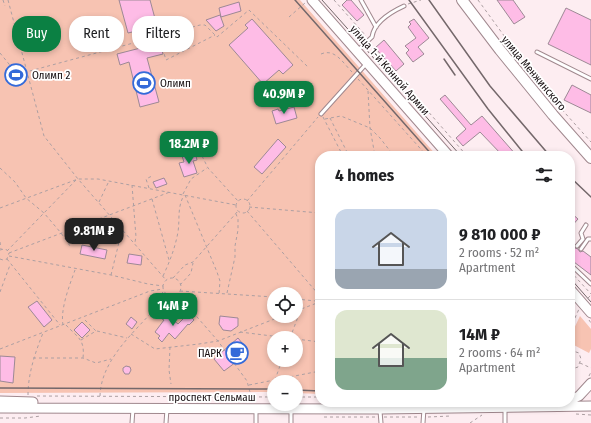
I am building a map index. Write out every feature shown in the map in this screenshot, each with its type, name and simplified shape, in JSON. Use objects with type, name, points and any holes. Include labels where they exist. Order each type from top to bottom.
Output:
[{"type":"main road","name":"улица 1-й Конной Армии","points":[[310,0],[445,151]]},
{"type":"main road","name":"улица Менжинского","points":[[462,0],[500,50],[553,115],[591,158]]},
{"type":"main road","name":"улица Менжинского","points":[[468,0],[509,52],[591,148]]},
{"type":"main road","points":[[575,295],[591,313]]},
{"type":"main road","points":[[575,398],[579,396],[591,383]]},
{"type":"main road","name":"проспект Сельмаш","points":[[0,402],[315,404]]},
{"type":"main road","name":"проспект Сельмаш","points":[[575,406],[591,406]]},
{"type":"main road","name":"проспект Сельмаш","points":[[303,409],[506,407]]},
{"type":"main road","name":"проспект Сельмаш","points":[[0,408],[267,409]]},
{"type":"lane","points":[[361,0],[376,27]]},
{"type":"lane","points":[[356,51],[372,37],[373,30],[384,18],[404,6]]},
{"type":"lane","points":[[537,52],[591,79]]},
{"type":"lane","points":[[321,114],[367,63]]},
{"type":"lane","points":[[577,246],[583,240],[581,232],[586,225]]},
{"type":"lane","points":[[581,249],[588,239],[591,239]]},
{"type":"lane","points":[[575,269],[591,284]]},
{"type":"lane","points":[[506,407],[506,423]]},
{"type":"lane","points":[[166,423],[167,408]]},
{"type":"lane","points":[[132,423],[133,409]]},
{"type":"lane","points":[[256,409],[256,423]]},
{"type":"lane","points":[[380,409],[381,423]]},
{"type":"lane","points":[[423,423],[424,409]]},
{"type":"lane","points":[[291,411],[291,423]]},
{"type":"path","points":[[3,0],[5,6]]},
{"type":"path","points":[[8,0],[44,136],[78,179],[166,280]]},
{"type":"path","points":[[290,16],[310,0]]},
{"type":"path","points":[[334,0],[463,151]]},
{"type":"path","points":[[404,6],[421,0]]},
{"type":"path","points":[[478,0],[540,85],[591,142]]},
{"type":"path","points":[[194,46],[215,35],[217,37],[249,10],[308,67]]},
{"type":"path","points":[[194,27],[205,25],[215,35]]},
{"type":"path","points":[[0,53],[9,64],[15,75],[132,43]]},
{"type":"path","points":[[164,52],[166,60],[182,52]]},
{"type":"path","points":[[321,54],[326,52],[335,54],[422,151]]},
{"type":"path","points":[[368,91],[370,128],[374,151]]},
{"type":"path","points":[[247,201],[321,114],[340,151]]},
{"type":"path","points":[[325,120],[342,116],[370,128],[390,151]]},
{"type":"path","points":[[330,118],[346,151]]},
{"type":"path","points":[[194,140],[208,168],[238,201]]},
{"type":"path","points":[[0,168],[15,182],[26,198],[44,214],[61,233],[70,246]]},
{"type":"path","points":[[182,194],[191,179],[208,168]]},
{"type":"path","points":[[149,188],[146,179],[152,176]]},
{"type":"path","points":[[8,252],[78,179]]},
{"type":"path","points":[[0,208],[78,179],[98,179],[236,205]]},
{"type":"path","points":[[99,203],[109,181]]},
{"type":"path","points":[[132,185],[132,206],[136,237],[134,244]]},
{"type":"path","points":[[0,242],[1,250],[8,252],[170,192]]},
{"type":"path","points":[[185,195],[220,281],[219,294]]},
{"type":"path","points":[[163,276],[173,253],[178,230],[180,204],[185,195]]},
{"type":"path","points":[[152,199],[170,261]]},
{"type":"path","points":[[238,201],[247,201]]},
{"type":"path","points":[[238,201],[236,205],[238,211]]},
{"type":"path","points":[[238,211],[243,213],[247,211],[249,207],[247,201]]},
{"type":"path","points":[[249,207],[315,213]]},
{"type":"path","points":[[152,312],[150,310],[151,306],[163,291],[163,286],[166,280],[173,278],[185,265],[193,262],[238,211]]},
{"type":"path","points":[[247,211],[315,290]]},
{"type":"path","points":[[227,294],[235,257],[235,246],[238,230],[238,219],[236,214]]},
{"type":"path","points":[[111,276],[122,230]]},
{"type":"path","points":[[7,259],[9,256],[8,252]]},
{"type":"path","points":[[9,256],[163,286]]},
{"type":"path","points":[[0,259],[7,259]]},
{"type":"path","points":[[7,259],[60,326]]},
{"type":"path","points":[[180,285],[191,274],[193,262]]},
{"type":"path","points":[[0,292],[10,263]]},
{"type":"path","points":[[63,325],[62,318],[70,284],[76,269]]},
{"type":"path","points":[[575,276],[591,294]]},
{"type":"path","points":[[100,396],[100,387],[112,359],[131,334],[152,312],[160,311],[172,296],[180,291],[180,285],[176,279],[173,278]]},
{"type":"path","points":[[0,349],[150,291],[163,289]]},
{"type":"path","points":[[163,291],[167,295],[172,296]]},
{"type":"path","points":[[180,291],[267,297]]},
{"type":"path","points":[[177,294],[218,341],[247,381],[251,397]]},
{"type":"path","points":[[303,300],[315,301]]},
{"type":"path","points":[[303,308],[315,304]]},
{"type":"path","points":[[575,318],[579,309]]},
{"type":"path","points":[[83,318],[96,332],[128,338]]},
{"type":"path","points":[[131,334],[155,349],[218,341],[267,322]]},
{"type":"path","points":[[66,324],[81,340],[84,348],[83,358]]},
{"type":"path","points":[[81,340],[96,332]]},
{"type":"path","points":[[240,332],[267,335]]},
{"type":"path","points":[[28,396],[28,388],[34,358],[43,333]]},
{"type":"path","points":[[303,340],[315,341]]},
{"type":"path","points":[[170,347],[169,370],[171,384]]},
{"type":"path","points":[[575,352],[579,353],[581,359],[578,367],[575,368]]},
{"type":"path","points":[[34,358],[83,358],[96,363],[112,359]]},
{"type":"path","points":[[580,363],[591,368]]},
{"type":"path","points":[[300,375],[315,372]]},
{"type":"path","points":[[249,385],[267,382]]},
{"type":"path","points":[[36,396],[267,397]]},
{"type":"path","points":[[303,397],[315,397]]},
{"type":"path","points":[[470,423],[482,415]]},
{"type":"shaded area","points":[[0,0],[300,0],[433,151],[315,151],[315,394],[303,393],[303,375],[267,375],[267,392],[0,393]]},
{"type":"shaded area","points":[[580,316],[591,329],[591,349],[589,353],[575,346],[575,326]]},
{"type":"building","points":[[119,0],[150,0],[154,16],[132,16],[132,32],[128,33]]},
{"type":"building","points":[[347,0],[351,0],[364,15],[357,21],[342,5]]},
{"type":"building","points":[[497,0],[513,0],[525,17],[514,24]]},
{"type":"building","points":[[239,2],[241,11],[221,17],[219,8]]},
{"type":"building","points":[[566,8],[591,20],[591,65],[548,44]]},
{"type":"building","points":[[220,15],[224,26],[216,31],[206,20]]},
{"type":"building","points":[[252,19],[293,65],[283,74],[279,70],[263,84],[229,45],[248,28],[245,25]]},
{"type":"building","points":[[414,19],[429,38],[418,47],[424,54],[413,62],[406,53],[409,50],[405,46],[416,38],[408,27],[411,24],[409,22]]},
{"type":"building","points":[[384,40],[404,64],[396,71],[375,48]]},
{"type":"building","name":"Олимп","points":[[132,50],[132,52],[162,52],[163,54],[147,58],[159,102],[140,107],[129,62],[120,65],[117,54]]},
{"type":"building","points":[[572,85],[591,95],[591,113],[564,100]]},
{"type":"building","points":[[445,95],[471,125],[482,116],[513,151],[498,151],[480,132],[463,146],[456,138],[466,129],[440,99]]},
{"type":"building","points":[[294,107],[297,118],[276,124],[272,111],[278,109],[279,111]]},
{"type":"building","points":[[278,139],[286,147],[262,174],[254,167]]},
{"type":"building","points":[[195,152],[197,160],[193,161],[197,173],[184,177],[179,163],[184,162],[182,156]]},
{"type":"building","points":[[164,178],[167,184],[156,188],[153,182]]},
{"type":"building","points":[[82,245],[107,250],[105,259],[80,254]]},
{"type":"building","points":[[575,248],[580,252],[583,251],[591,257],[591,275],[575,263]]},
{"type":"building","points":[[129,254],[142,256],[141,265],[127,263]]},
{"type":"building","points":[[37,301],[52,320],[44,327],[28,307]]},
{"type":"building","points":[[186,311],[194,320],[189,325],[188,324],[175,339],[169,333],[162,342],[158,338],[160,336],[155,332],[164,320],[162,319],[166,314],[178,324],[185,317],[183,314]]},
{"type":"building","points":[[220,316],[238,318],[238,326],[231,331],[223,330],[219,324]]},
{"type":"building","points":[[131,317],[137,322],[132,329],[126,324]]},
{"type":"building","points":[[82,322],[90,330],[82,338],[74,330]]},
{"type":"building","points":[[238,338],[246,348],[242,351],[245,355],[242,357],[244,360],[238,364],[236,362],[224,371],[214,359]]},
{"type":"building","points":[[0,356],[15,357],[13,383],[0,381]]},
{"type":"building","points":[[126,366],[130,367],[131,370],[129,374],[125,374],[123,371],[123,368]]},
{"type":"tram line","points":[[322,0],[457,151]]},
{"type":"tram line","points":[[575,284],[591,302]]},
{"type":"railway","points":[[295,0],[429,151]]},
{"type":"railway","points":[[409,0],[488,109],[522,151]]},
{"type":"railway","points":[[429,0],[490,86],[546,151]]},
{"type":"railway","points":[[444,59],[455,75]]},
{"type":"railway","points":[[575,182],[591,197]]},
{"type":"railway","points":[[0,388],[267,389]]},
{"type":"railway","points":[[303,390],[315,391]]},
{"type":"place","name":"Олимп 2","points":[[16,75]]},
{"type":"place","name":"Олимп","points":[[144,83]]},
{"type":"place","name":"ПАРК","points":[[237,353]]}]
